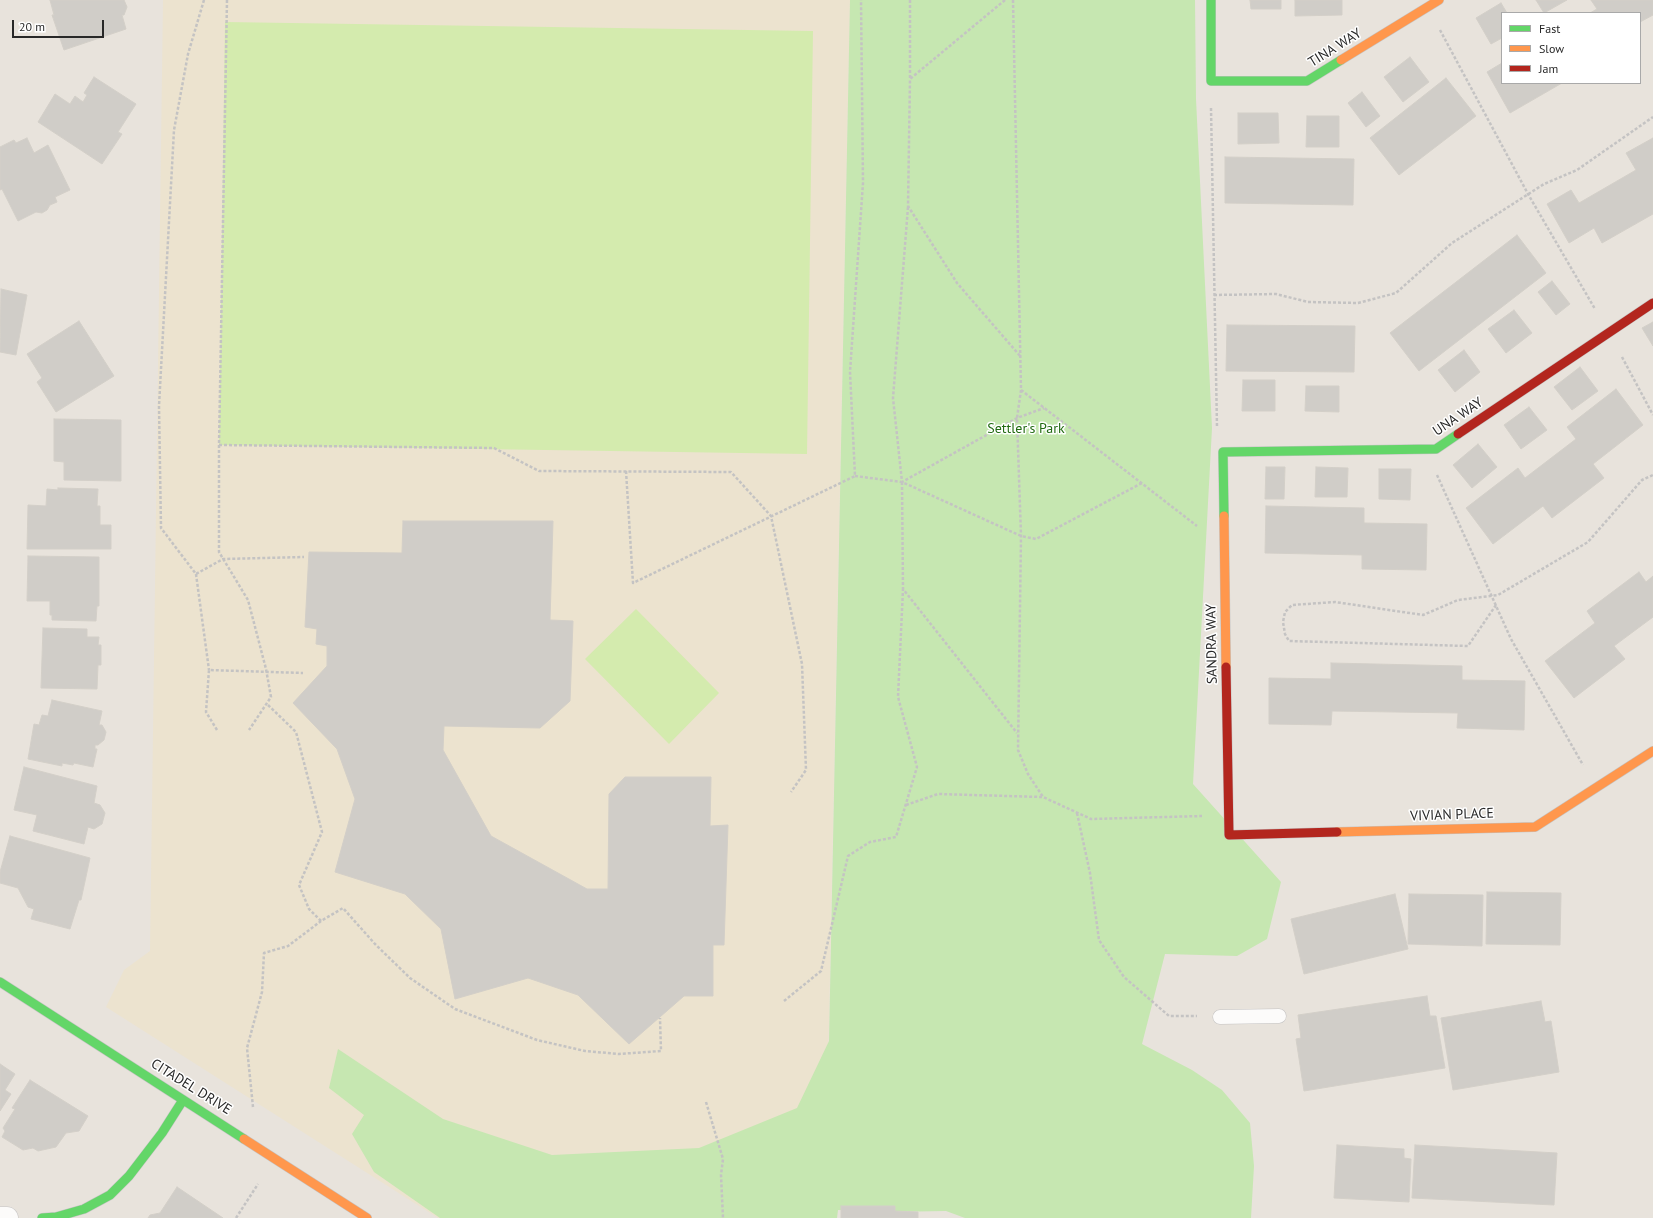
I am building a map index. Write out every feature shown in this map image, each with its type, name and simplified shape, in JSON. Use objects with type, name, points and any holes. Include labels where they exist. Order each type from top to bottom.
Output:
[{"type":"street","points":[[1210,81],[1211,0]]},
{"type":"street","name":"TINA WAY","points":[[1210,81],[1307,81],[1439,0]]},
{"type":"street","name":"UNA WAY","points":[[1223,452],[1436,449],[1653,303]]},
{"type":"street","name":"SANDRA WAY","points":[[1223,452],[1230,835]]},
{"type":"street","name":"VIVIAN PLACE","points":[[1230,835],[1535,827],[1653,751]]},
{"type":"street","name":"CITADEL DRIVE","points":[[0,982],[367,1218]]},
{"type":"street","points":[[42,1218],[56,1217],[84,1209],[110,1194],[129,1176],[162,1133],[183,1100]]},
{"type":"street","points":[[0,1218],[7,1218]]},
{"type":"lane","points":[[1220,1016],[1279,1016]]},
{"type":"path","points":[[204,0],[188,54],[174,130],[159,406],[161,528],[196,574],[209,670],[206,712],[217,730]]},
{"type":"path","points":[[227,0],[219,445],[219,552],[248,600],[267,672],[271,697],[268,705],[249,730]]},
{"type":"path","points":[[855,476],[850,372],[863,183],[861,0]]},
{"type":"path","points":[[784,1001],[821,972],[848,856],[870,842],[896,837],[917,767],[898,697],[903,590],[902,482],[893,398],[908,206],[910,0]]},
{"type":"path","points":[[910,79],[1005,0]]},
{"type":"path","points":[[1013,0],[1022,390],[1017,418],[1022,536],[1018,750],[1028,774],[1043,797]]},
{"type":"path","points":[[1427,6],[1528,194],[1609,332],[1653,415]]},
{"type":"path","points":[[1210,81],[1217,439],[1223,452]]},
{"type":"path","points":[[1214,295],[1276,294],[1308,302],[1358,303],[1396,293],[1452,243],[1544,184],[1577,170],[1653,117]]},
{"type":"path","points":[[908,206],[956,283],[1021,357]]},
{"type":"path","points":[[1022,390],[1225,547]]},
{"type":"path","points":[[902,482],[1017,418],[1044,408]]},
{"type":"path","points":[[219,445],[494,448],[539,471],[731,472],[771,516],[802,664],[806,770],[790,792]]},
{"type":"path","points":[[1436,449],[1437,477],[1511,639],[1596,788]]},
{"type":"path","points":[[626,471],[633,583],[855,476],[902,482],[1022,536],[1036,539],[1142,483]]},
{"type":"path","points":[[1496,606],[1468,646],[1289,641],[1284,634],[1283,622],[1285,612],[1292,605],[1335,602],[1423,615],[1458,600],[1498,594],[1588,542],[1642,480],[1653,475]]},
{"type":"path","points":[[196,574],[223,559],[304,557]]},
{"type":"path","points":[[903,590],[1018,734]]},
{"type":"path","points":[[209,670],[304,673]]},
{"type":"path","points":[[268,705],[296,732],[322,832],[299,885],[308,909],[321,921]]},
{"type":"path","points":[[906,805],[938,794],[1043,797],[1091,818],[1229,814]]},
{"type":"path","points":[[1077,813],[1090,873],[1099,940],[1121,973],[1169,1016],[1220,1016]]},
{"type":"path","points":[[252,1107],[247,1048],[262,992],[264,953],[288,946],[321,921],[343,908],[375,944],[410,978],[455,1009],[537,1040],[584,1051],[619,1054],[660,1051],[660,1018]]},
{"type":"path","points":[[706,1102],[723,1159],[721,1175],[723,1218]]},
{"type":"path","points":[[236,1218],[258,1184]]},
{"type":"shaded area","points":[[163,0],[850,0],[825,1218],[438,1218],[106,1007],[124,970],[150,951]]},
{"type":"green space","name":"Settler's Park","points":[[850,0],[1195,0],[1196,99],[1212,428],[1193,784],[1281,882],[1267,939],[1237,956],[1165,954],[1142,1044],[1192,1070],[1222,1090],[1250,1123],[1254,1166],[1251,1218],[965,1218],[946,1211],[888,1212],[838,1210],[837,1218],[440,1218],[374,1172],[352,1134],[364,1115],[329,1088],[338,1049],[443,1119],[552,1155],[699,1148],[797,1108],[829,1041]]},
{"type":"green space","points":[[225,22],[813,31],[807,454],[219,445]]},
{"type":"green space","points":[[636,609],[719,693],[669,744],[585,659]]},
{"type":"building","points":[[50,0],[124,0],[127,7],[124,15],[122,15],[126,29],[64,50],[52,15],[54,15]]},
{"type":"building","points":[[1250,0],[1281,0],[1281,9],[1251,9]]},
{"type":"building","points":[[1295,0],[1342,0],[1342,15],[1295,16]]},
{"type":"building","points":[[1536,0],[1567,0],[1546,12],[1543,12]]},
{"type":"building","points":[[1591,0],[1653,0],[1653,15],[1641,21],[1641,12],[1592,12],[1597,9]]},
{"type":"building","points":[[1501,3],[1506,12],[1501,12],[1501,39],[1491,44],[1476,18]]},
{"type":"building","points":[[1410,57],[1429,82],[1403,102],[1384,77]]},
{"type":"building","points":[[1501,64],[1501,84],[1560,84],[1510,113],[1487,72]]},
{"type":"building","points":[[94,77],[136,104],[118,132],[122,134],[102,164],[38,122],[55,94],[70,104],[75,96],[83,102],[87,95],[84,93]]},
{"type":"building","points":[[1446,78],[1476,116],[1399,175],[1370,138]]},
{"type":"building","points":[[1362,92],[1380,116],[1366,127],[1348,103]]},
{"type":"building","points":[[1238,113],[1278,113],[1279,143],[1238,144]]},
{"type":"building","points":[[1307,116],[1339,116],[1339,147],[1306,147]]},
{"type":"building","points":[[27,138],[34,153],[48,145],[70,190],[55,197],[57,202],[50,205],[47,210],[42,213],[36,212],[18,221],[2,189],[0,190],[0,147],[14,140],[16,143]]},
{"type":"building","points":[[1653,138],[1653,214],[1602,243],[1594,228],[1569,243],[1547,204],[1571,190],[1579,203],[1636,170],[1626,153]]},
{"type":"building","points":[[1225,157],[1354,159],[1353,205],[1225,203]]},
{"type":"building","points":[[1517,235],[1546,273],[1419,371],[1390,333]]},
{"type":"building","points":[[1552,281],[1570,304],[1556,315],[1538,292]]},
{"type":"building","points":[[1,289],[27,295],[16,355],[0,352]]},
{"type":"building","points":[[1514,310],[1532,333],[1506,353],[1488,329]]},
{"type":"building","points":[[79,321],[114,376],[56,412],[37,382],[42,378],[27,354]]},
{"type":"building","points":[[1653,322],[1653,346],[1642,328]]},
{"type":"building","points":[[1227,325],[1355,326],[1354,372],[1226,371]]},
{"type":"building","points":[[1464,350],[1480,372],[1455,392],[1438,370]]},
{"type":"building","points":[[1580,367],[1598,391],[1572,410],[1554,387]]},
{"type":"building","points":[[1243,380],[1275,380],[1275,411],[1242,411]]},
{"type":"building","points":[[1306,386],[1339,386],[1339,412],[1305,411]]},
{"type":"building","points":[[1616,389],[1643,425],[1593,464],[1604,478],[1552,518],[1543,506],[1493,544],[1466,508],[1518,468],[1525,478],[1576,439],[1567,427]]},
{"type":"building","points":[[1529,407],[1547,430],[1521,449],[1504,425]]},
{"type":"building","points":[[54,419],[121,420],[121,481],[64,480],[64,462],[54,461]]},
{"type":"building","points":[[1478,444],[1497,467],[1472,488],[1453,465]]},
{"type":"building","points":[[1266,467],[1285,467],[1284,499],[1265,499]]},
{"type":"building","points":[[1316,467],[1348,468],[1347,497],[1315,497]]},
{"type":"building","points":[[1379,469],[1411,469],[1410,500],[1379,499]]},
{"type":"building","points":[[58,488],[98,489],[97,506],[100,506],[100,525],[111,525],[111,549],[27,549],[28,505],[46,506],[47,489],[58,490]]},
{"type":"building","points":[[1266,506],[1364,508],[1364,523],[1427,524],[1426,570],[1362,569],[1362,555],[1265,553]]},
{"type":"building","points":[[403,521],[553,521],[550,620],[573,621],[570,701],[540,728],[444,726],[443,750],[491,836],[587,889],[608,889],[609,794],[625,777],[711,777],[710,826],[728,825],[724,945],[713,945],[713,996],[684,996],[629,1044],[578,995],[528,978],[455,999],[441,929],[405,894],[335,872],[355,799],[337,749],[293,703],[327,666],[327,646],[316,644],[317,629],[305,627],[309,552],[402,553]]},
{"type":"building","points":[[28,556],[99,557],[99,606],[97,606],[96,621],[52,620],[52,615],[50,615],[50,601],[27,601]]},
{"type":"building","points":[[1639,572],[1646,582],[1653,576],[1653,617],[1614,646],[1625,659],[1574,698],[1545,661],[1595,623],[1587,611]]},
{"type":"building","points":[[43,628],[87,629],[87,637],[99,637],[98,645],[101,645],[101,665],[98,665],[97,689],[41,688]]},
{"type":"building","points":[[1331,663],[1462,666],[1462,680],[1525,681],[1524,730],[1457,728],[1458,713],[1332,711],[1331,725],[1269,724],[1269,678],[1331,679]]},
{"type":"building","points":[[52,700],[102,711],[99,725],[102,725],[106,732],[104,740],[98,745],[95,745],[95,749],[97,749],[93,767],[74,763],[73,765],[62,763],[62,766],[28,759],[34,724],[39,725],[42,715],[48,716]]},
{"type":"building","points":[[24,767],[97,786],[94,803],[100,805],[105,813],[102,824],[94,829],[88,827],[84,844],[33,831],[37,815],[14,810]]},
{"type":"building","points":[[10,836],[90,858],[81,900],[79,900],[70,929],[31,919],[34,909],[28,907],[18,888],[0,883],[0,872]]},
{"type":"building","points":[[1487,892],[1561,893],[1560,945],[1486,944]]},
{"type":"building","points":[[1395,894],[1408,949],[1304,974],[1291,919]]},
{"type":"building","points":[[1409,894],[1483,895],[1482,946],[1408,944]]},
{"type":"building","points":[[1427,996],[1430,1016],[1436,1016],[1445,1068],[1304,1091],[1296,1039],[1301,1038],[1298,1015]]},
{"type":"building","points":[[1541,1001],[1545,1022],[1551,1021],[1559,1072],[1453,1090],[1441,1018]]},
{"type":"building","points":[[0,1064],[15,1074],[5,1090],[11,1094],[0,1111]]},
{"type":"building","points":[[30,1080],[88,1116],[79,1131],[66,1133],[56,1147],[38,1151],[33,1148],[23,1150],[2,1137],[5,1131],[3,1128],[15,1109],[12,1108]]},
{"type":"building","points":[[1337,1145],[1404,1149],[1404,1158],[1411,1159],[1409,1202],[1334,1198]]},
{"type":"building","points":[[1415,1145],[1557,1153],[1554,1205],[1412,1198]]},
{"type":"building","points":[[177,1187],[223,1218],[148,1218],[150,1215],[160,1213]]},
{"type":"building","points":[[841,1206],[895,1206],[895,1211],[918,1212],[918,1218],[841,1218]]},
{"type":"traffic: fast","points":[[1211,0],[1211,81],[1307,81],[1341,60]]},
{"type":"traffic: fast","points":[[1224,516],[1223,452],[1436,449],[1458,434]]},
{"type":"traffic: fast","points":[[0,982],[244,1139]]},
{"type":"traffic: fast","points":[[42,1218],[56,1217],[84,1209],[110,1195],[129,1176],[162,1133],[183,1100]]},
{"type":"traffic: slow","points":[[1341,60],[1439,0]]},
{"type":"traffic: slow","points":[[1224,516],[1226,667]]},
{"type":"traffic: slow","points":[[1337,832],[1535,827],[1653,751]]},
{"type":"traffic: slow","points":[[244,1139],[367,1218]]},
{"type":"traffic: jam","points":[[1458,434],[1653,303]]},
{"type":"traffic: jam","points":[[1226,667],[1229,835],[1337,832]]}]
